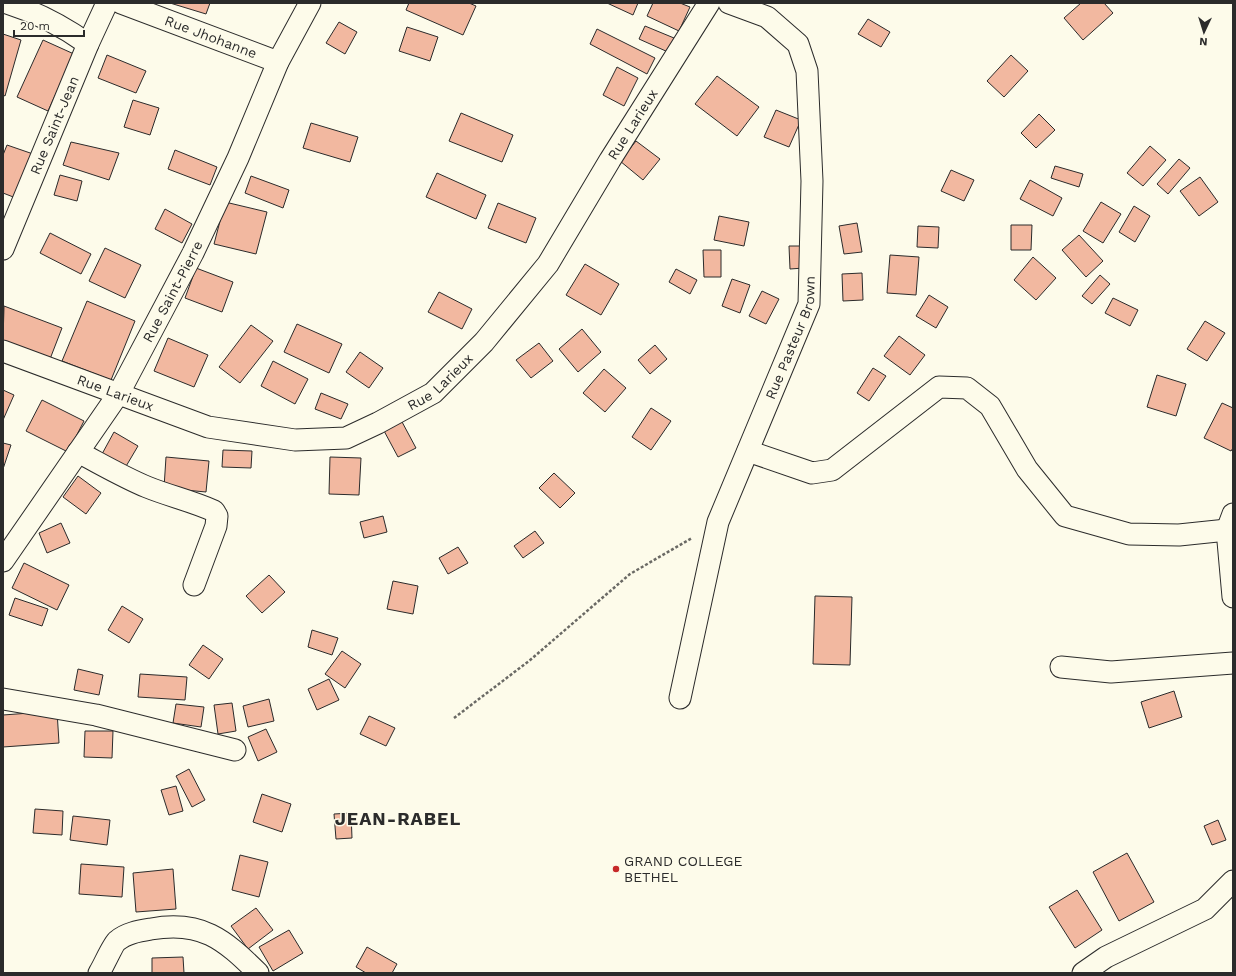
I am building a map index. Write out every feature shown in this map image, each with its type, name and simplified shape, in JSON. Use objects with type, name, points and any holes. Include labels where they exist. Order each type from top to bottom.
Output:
[{"type":"street","points":[[7,3],[22,8],[72,33],[88,44]]},
{"type":"street","name":"Rue Saint-Jean","points":[[3,249],[88,44],[107,3]]},
{"type":"street","name":"Rue Jhohanne","points":[[121,3],[278,62]]},
{"type":"street","name":"Rue Saint-Pierre","points":[[3,562],[119,393],[193,254],[238,158],[278,62],[310,3]]},
{"type":"street","name":"Rue Larieux","points":[[3,351],[208,427],[295,440],[346,438],[378,423],[433,393],[484,342],[548,264],[610,160],[709,3]]},
{"type":"street","name":"Rue Pasteur Brown","points":[[680,698],[718,522],[810,304],[811,165],[807,70],[798,44],[767,17],[729,3]]},
{"type":"street","points":[[748,451],[812,473],[832,470],[939,387],[967,388],[990,406],[1027,469],[1065,516],[1129,534],[1179,536],[1230,522],[1233,597]]},
{"type":"street","points":[[78,452],[129,480],[199,504],[214,511],[217,516],[216,526],[194,585]]},
{"type":"street","points":[[1061,667],[1111,672],[1233,663]]},
{"type":"street","points":[[3,699],[96,715],[235,750]]},
{"type":"street","points":[[1083,973],[1106,957],[1205,909],[1233,881]]},
{"type":"street","points":[[99,973],[116,942],[132,932],[167,926],[191,928],[208,933],[234,950],[258,973]]},
{"type":"path","points":[[454,718],[529,661],[630,574],[718,522]]},
{"type":"building","points":[[170,3],[210,3],[206,14]]},
{"type":"building","points":[[409,3],[469,3],[476,6],[463,35],[406,10]]},
{"type":"building","points":[[607,3],[638,3],[633,15]]},
{"type":"building","points":[[653,3],[680,3],[690,7],[679,31],[647,16]]},
{"type":"building","points":[[1081,3],[1104,3],[1113,13],[1083,40],[1064,18]]},
{"type":"building","points":[[868,19],[890,32],[881,47],[858,34]]},
{"type":"building","points":[[339,22],[357,32],[345,54],[326,43]]},
{"type":"building","points":[[645,26],[674,38],[668,52],[639,39]]},
{"type":"building","points":[[407,27],[438,37],[430,61],[399,51]]},
{"type":"building","points":[[597,29],[655,58],[647,74],[590,44]]},
{"type":"building","points":[[3,34],[21,40],[5,96],[3,95]]},
{"type":"building","points":[[43,40],[74,54],[48,111],[17,97]]},
{"type":"building","points":[[107,55],[146,71],[136,93],[98,78]]},
{"type":"building","points":[[1011,55],[1028,71],[1004,97],[987,81]]},
{"type":"building","points":[[617,67],[638,78],[624,106],[603,95]]},
{"type":"building","points":[[717,76],[759,107],[737,136],[695,104]]},
{"type":"building","points":[[133,100],[159,108],[150,135],[124,127]]},
{"type":"building","points":[[776,110],[801,120],[789,147],[764,137]]},
{"type":"building","points":[[461,113],[513,135],[502,162],[449,141]]},
{"type":"building","points":[[1039,114],[1055,130],[1036,148],[1021,133]]},
{"type":"building","points":[[311,123],[358,137],[350,162],[303,148]]},
{"type":"building","points":[[636,141],[660,159],[643,180],[620,161]]},
{"type":"building","points":[[71,142],[119,153],[109,180],[63,165]]},
{"type":"building","points":[[7,145],[36,155],[21,200],[3,193],[3,155]]},
{"type":"building","points":[[1150,146],[1166,160],[1143,186],[1127,173]]},
{"type":"building","points":[[175,150],[217,167],[210,185],[168,169]]},
{"type":"building","points":[[1179,159],[1190,168],[1168,194],[1157,184]]},
{"type":"building","points":[[1055,166],[1083,174],[1079,187],[1051,178]]},
{"type":"building","points":[[951,170],[974,180],[964,201],[941,191]]},
{"type":"building","points":[[437,173],[486,195],[476,219],[426,197]]},
{"type":"building","points":[[60,175],[82,181],[77,201],[54,195]]},
{"type":"building","points":[[251,176],[289,190],[283,208],[245,193]]},
{"type":"building","points":[[1200,177],[1218,202],[1199,216],[1180,191]]},
{"type":"building","points":[[1030,180],[1062,198],[1053,216],[1020,199]]},
{"type":"building","points":[[225,202],[267,212],[256,254],[214,244]]},
{"type":"building","points":[[1101,202],[1121,214],[1103,243],[1083,231]]},
{"type":"building","points":[[498,203],[536,218],[526,243],[488,228]]},
{"type":"building","points":[[1134,206],[1150,216],[1135,242],[1119,232]]},
{"type":"building","points":[[165,209],[192,224],[182,243],[155,229]]},
{"type":"building","points":[[719,216],[749,222],[744,246],[714,240]]},
{"type":"building","points":[[857,223],[862,252],[844,254],[839,226]]},
{"type":"building","points":[[1011,225],[1032,225],[1031,250],[1011,250]]},
{"type":"building","points":[[918,226],[939,227],[938,248],[917,247]]},
{"type":"building","points":[[50,233],[91,254],[81,274],[40,253]]},
{"type":"building","points":[[1079,235],[1103,261],[1086,277],[1062,250]]},
{"type":"building","points":[[789,246],[803,246],[804,268],[790,269]]},
{"type":"building","points":[[105,248],[141,265],[125,298],[89,281]]},
{"type":"building","points":[[703,250],[721,250],[721,277],[704,277]]},
{"type":"building","points":[[890,255],[919,257],[916,295],[887,293]]},
{"type":"building","points":[[1033,257],[1056,278],[1036,300],[1014,280]]},
{"type":"building","points":[[585,264],[619,284],[601,315],[566,295]]},
{"type":"building","points":[[196,268],[233,282],[222,312],[185,298]]},
{"type":"building","points":[[676,269],[697,280],[690,294],[669,282]]},
{"type":"building","points":[[862,273],[863,300],[843,301],[842,274]]},
{"type":"building","points":[[1100,275],[1110,284],[1092,304],[1082,296]]},
{"type":"building","points":[[732,279],[750,285],[740,313],[722,306]]},
{"type":"building","points":[[762,291],[779,299],[766,324],[749,316]]},
{"type":"building","points":[[439,292],[472,309],[462,329],[428,312]]},
{"type":"building","points":[[929,295],[948,307],[936,328],[916,316]]},
{"type":"building","points":[[1113,298],[1138,310],[1130,326],[1105,313]]},
{"type":"building","points":[[87,301],[135,321],[111,380],[62,361]]},
{"type":"building","points":[[4,306],[62,328],[50,359],[3,341]]},
{"type":"building","points":[[1205,321],[1225,333],[1207,361],[1187,349]]},
{"type":"building","points":[[297,324],[342,344],[329,373],[284,352]]},
{"type":"building","points":[[251,325],[273,341],[240,383],[219,367]]},
{"type":"building","points":[[582,329],[601,352],[578,372],[559,349]]},
{"type":"building","points":[[899,336],[925,355],[910,375],[884,356]]},
{"type":"building","points":[[168,338],[208,355],[194,387],[154,371]]},
{"type":"building","points":[[539,343],[553,361],[531,378],[516,360]]},
{"type":"building","points":[[655,345],[667,359],[650,374],[638,360]]},
{"type":"building","points":[[360,352],[383,368],[369,388],[346,372]]},
{"type":"building","points":[[273,361],[308,379],[295,404],[261,386]]},
{"type":"building","points":[[873,368],[886,376],[869,401],[857,393]]},
{"type":"building","points":[[604,369],[626,388],[605,412],[583,393]]},
{"type":"building","points":[[1157,375],[1186,384],[1176,416],[1147,407]]},
{"type":"building","points":[[3,390],[14,395],[3,420]]},
{"type":"building","points":[[321,393],[348,404],[341,419],[315,409]]},
{"type":"building","points":[[42,400],[84,421],[68,452],[26,431]]},
{"type":"building","points":[[1222,403],[1233,408],[1233,448],[1231,451],[1204,438]]},
{"type":"building","points":[[651,408],[671,421],[651,450],[632,437]]},
{"type":"building","points":[[401,420],[416,448],[398,457],[383,429]]},
{"type":"building","points":[[114,432],[138,446],[125,468],[102,454]]},
{"type":"building","points":[[3,443],[11,445],[3,469]]},
{"type":"building","points":[[223,450],[252,451],[251,468],[222,467]]},
{"type":"building","points":[[166,457],[209,461],[206,492],[164,488]]},
{"type":"building","points":[[330,457],[361,458],[359,495],[329,494]]},
{"type":"building","points":[[554,473],[575,493],[560,508],[539,488]]},
{"type":"building","points":[[78,476],[101,493],[86,514],[63,497]]},
{"type":"building","points":[[383,516],[387,532],[364,538],[360,522]]},
{"type":"building","points":[[61,523],[70,543],[47,553],[39,533]]},
{"type":"building","points":[[535,531],[544,543],[523,558],[514,546]]},
{"type":"building","points":[[458,547],[468,563],[448,574],[439,558]]},
{"type":"building","points":[[24,563],[69,585],[57,610],[12,588]]},
{"type":"building","points":[[269,575],[285,592],[262,613],[246,596]]},
{"type":"building","points":[[393,581],[418,586],[413,614],[387,609]]},
{"type":"building","points":[[815,596],[852,597],[850,665],[813,664]]},
{"type":"building","points":[[15,598],[48,609],[42,626],[9,615]]},
{"type":"building","points":[[122,606],[143,619],[129,643],[108,630]]},
{"type":"building","points":[[312,630],[338,638],[332,655],[308,647]]},
{"type":"building","points":[[203,645],[223,659],[209,679],[189,665]]},
{"type":"building","points":[[342,651],[361,664],[345,688],[325,674]]},
{"type":"building","points":[[78,669],[103,675],[99,695],[74,690]]},
{"type":"building","points":[[140,674],[187,677],[185,700],[138,697]]},
{"type":"building","points":[[329,679],[339,700],[317,710],[308,689]]},
{"type":"building","points":[[1174,691],[1182,717],[1149,728],[1141,702]]},
{"type":"building","points":[[269,699],[274,721],[248,727],[243,706]]},
{"type":"building","points":[[232,703],[236,731],[218,734],[214,705]]},
{"type":"building","points":[[176,704],[204,707],[201,727],[173,723]]},
{"type":"building","points":[[57,711],[59,743],[3,747],[3,715]]},
{"type":"building","points":[[369,716],[395,728],[386,746],[360,734]]},
{"type":"building","points":[[266,729],[277,752],[258,761],[248,737]]},
{"type":"building","points":[[85,731],[113,731],[112,758],[84,757]]},
{"type":"building","points":[[189,769],[205,800],[192,807],[176,776]]},
{"type":"building","points":[[176,786],[183,811],[169,815],[161,790]]},
{"type":"building","points":[[262,794],[291,804],[282,832],[253,822]]},
{"type":"building","points":[[35,809],[63,811],[62,835],[33,833]]},
{"type":"building","points":[[351,813],[352,838],[336,839],[334,814]]},
{"type":"building","points":[[73,816],[110,820],[107,845],[70,840]]},
{"type":"building","points":[[1218,820],[1226,840],[1212,845],[1204,826]]},
{"type":"building","points":[[1127,853],[1154,902],[1119,921],[1093,872]]},
{"type":"building","points":[[240,855],[268,862],[259,897],[232,890]]},
{"type":"building","points":[[81,864],[124,867],[122,897],[79,894]]},
{"type":"building","points":[[173,869],[176,909],[136,912],[133,873]]},
{"type":"building","points":[[1077,890],[1102,930],[1075,948],[1049,907]]},
{"type":"building","points":[[256,908],[273,930],[248,949],[231,926]]},
{"type":"building","points":[[289,930],[303,953],[273,971],[259,947]]},
{"type":"building","points":[[367,947],[397,964],[392,973],[366,973],[356,967]]},
{"type":"building","points":[[183,957],[184,973],[152,973],[152,958]]},
{"type":"place","name":"GRAND COLLEGE BETHEL","points":[[616,869]]},
{"type":"district","name":"JEAN-RABEL","points":[[398,819]]}]
